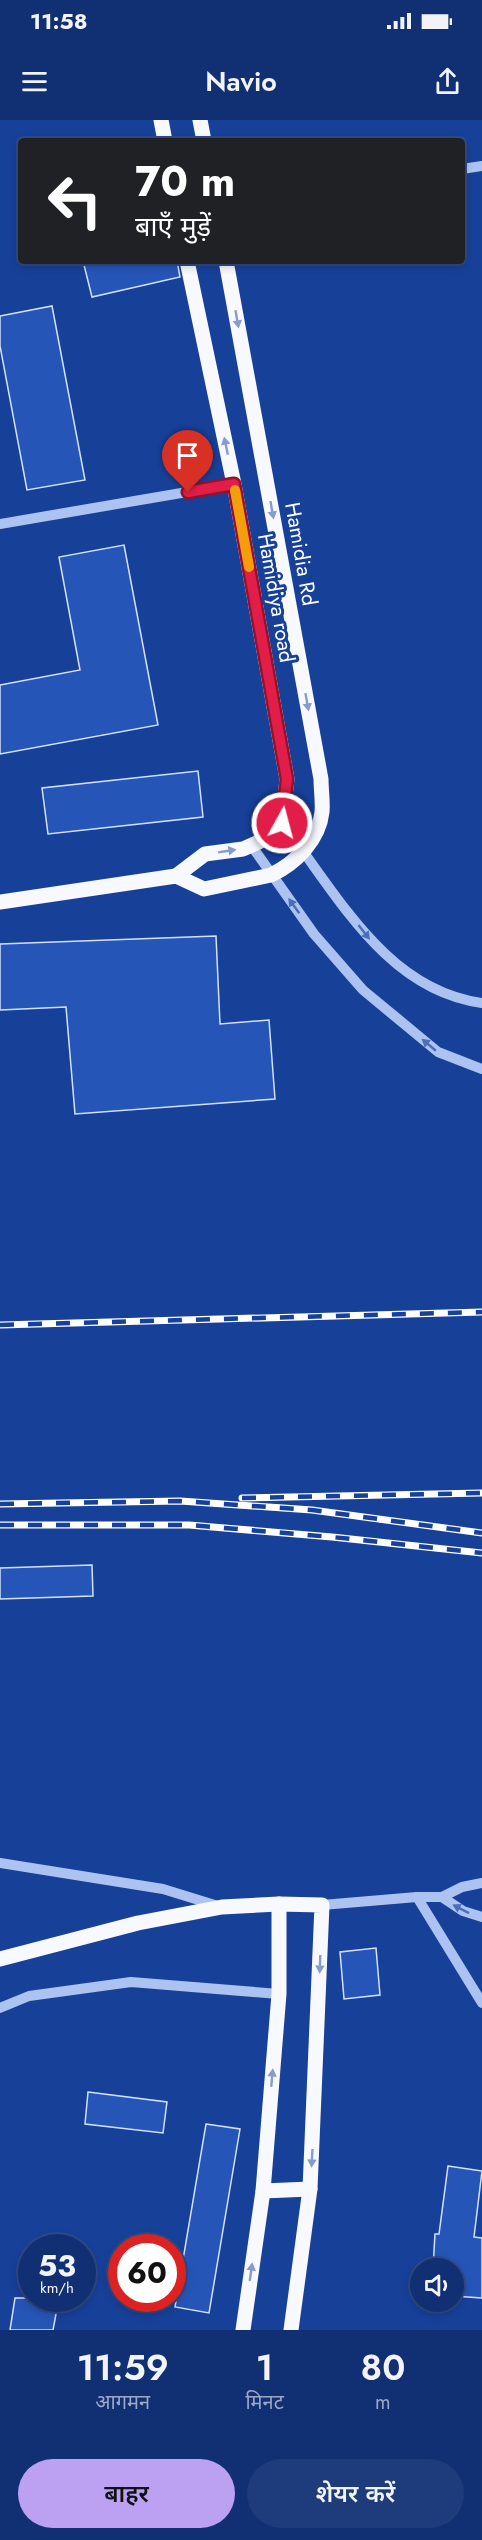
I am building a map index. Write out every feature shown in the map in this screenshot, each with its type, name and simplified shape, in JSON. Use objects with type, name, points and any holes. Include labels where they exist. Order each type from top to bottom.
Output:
[{"type":"main road","points":[[161,120],[164,138]]},
{"type":"main road","points":[[200,120],[203,138]]},
{"type":"main road","name":"Hamidiya road","points":[[188,264],[234,484],[287,779],[282,823]]},
{"type":"main road","name":"Hamidia Rd","points":[[227,264],[321,779],[322,813],[314,837],[304,851]]},
{"type":"main road","points":[[0,902],[176,876],[205,854],[251,845],[272,836],[282,823]]},
{"type":"main road","points":[[176,876],[204,889],[271,874],[281,870],[304,851]]},
{"type":"main road","points":[[243,2330],[263,2191],[279,1994],[279,1904]]},
{"type":"main road","points":[[0,1959],[138,1923],[222,1907],[279,1904],[322,1905],[310,2189],[291,2330]]},
{"type":"main road","points":[[263,2191],[310,2189]]},
{"type":"street","points":[[465,169],[482,166]]},
{"type":"street","points":[[0,524],[234,484]]},
{"type":"street","points":[[282,823],[369,939],[398,967],[426,986],[464,1001],[482,1003]]},
{"type":"street","points":[[251,845],[314,934],[363,990],[438,1052],[482,1069]]},
{"type":"street","points":[[0,1863],[163,1889],[222,1907]]},
{"type":"street","points":[[322,1905],[442,1897],[462,1887],[482,1883]]},
{"type":"street","points":[[417,1897],[482,2003]]},
{"type":"street","points":[[442,1897],[463,1911],[482,1917]]},
{"type":"street","points":[[0,2008],[29,1996],[131,1982],[279,1994]]},
{"type":"building","points":[[84,264],[178,264],[180,277],[92,297]]},
{"type":"building","points":[[52,306],[85,480],[27,490],[0,346],[0,316]]},
{"type":"building","points":[[124,545],[158,725],[0,754],[0,685],[80,670],[59,557]]},
{"type":"building","points":[[198,771],[203,817],[48,834],[42,788]]},
{"type":"building","points":[[216,936],[220,1024],[269,1020],[275,1099],[75,1114],[66,1007],[0,1010],[0,944]]},
{"type":"building","points":[[92,1565],[93,1596],[0,1599],[0,1568]]},
{"type":"building","points":[[376,1948],[380,1995],[344,1999],[340,1952]]},
{"type":"building","points":[[88,2092],[167,2102],[163,2133],[85,2124]]},
{"type":"building","points":[[206,2124],[240,2129],[209,2313],[186,2309],[186,2242]]},
{"type":"building","points":[[448,2166],[482,2171],[474,2237],[482,2238],[482,2298],[464,2297],[464,2258],[434,2258],[435,2234],[439,2234]]},
{"type":"building","points":[[15,2298],[18,2298],[18,2312],[56,2312],[53,2330],[10,2330]]},
{"type":"railway","points":[[0,1325],[482,1312]]},
{"type":"railway","points":[[242,1498],[482,1493]]},
{"type":"railway","points":[[0,1504],[180,1501],[312,1510],[482,1533]]},
{"type":"railway","points":[[0,1525],[189,1525],[482,1553]]},
{"type":"slow traffic","points":[[235,490],[249,567]]},
{"type":"route","points":[[188,492],[234,484],[287,779],[282,823]]}]
